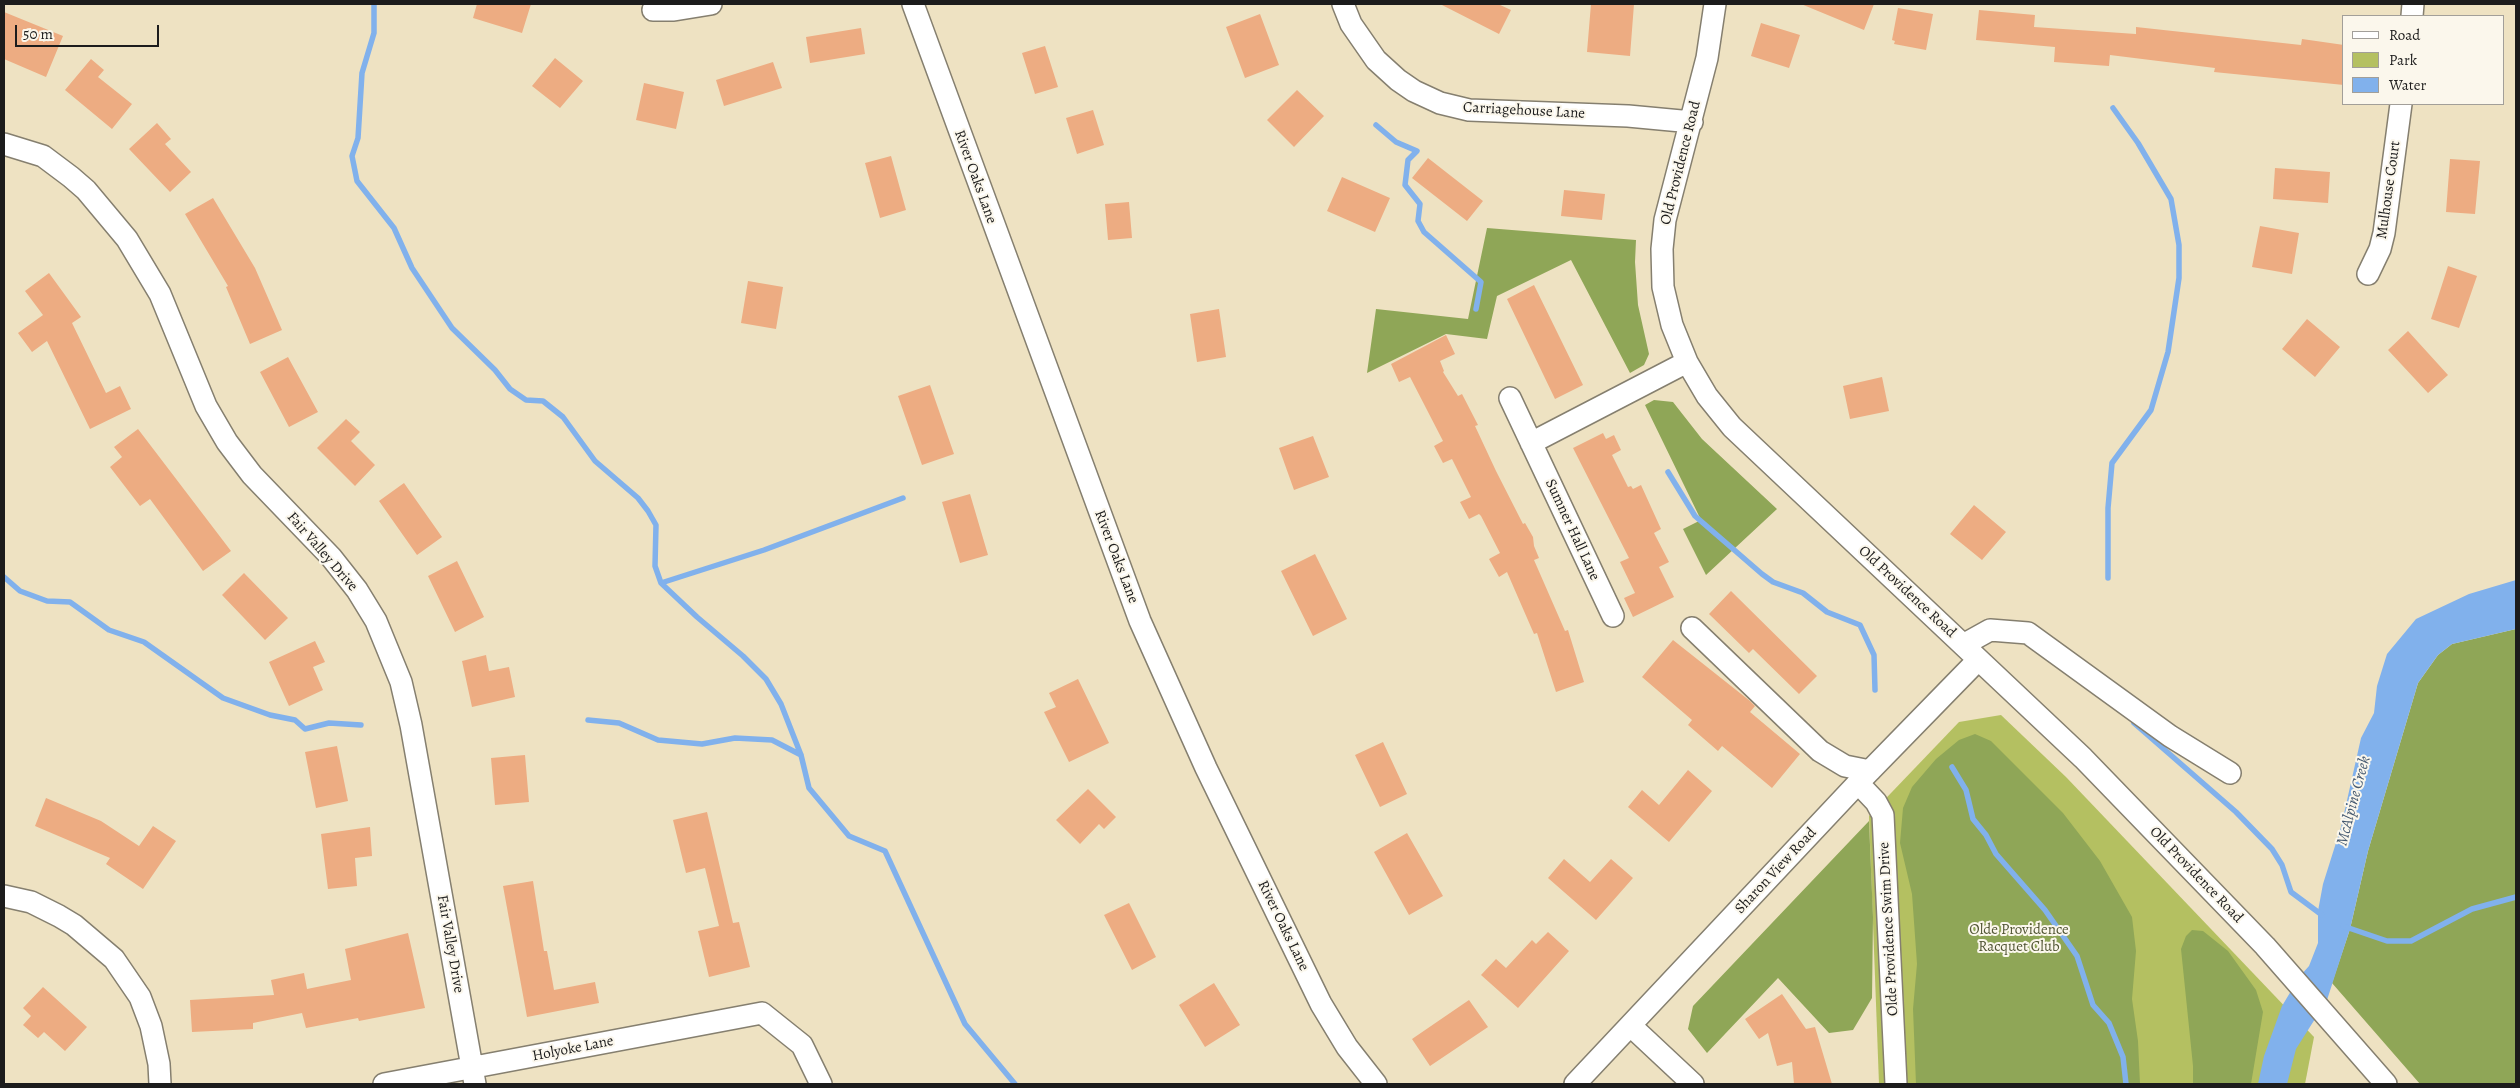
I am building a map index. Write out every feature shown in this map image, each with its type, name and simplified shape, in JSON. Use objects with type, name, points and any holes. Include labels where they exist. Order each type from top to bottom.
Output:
[{"type":"street","points":[[653,10],[674,10],[712,4]]},
{"type":"street","name":"River Oaks Lane","points":[[913,4],[1024,311],[1140,621],[1206,768],[1321,1004],[1347,1047],[1376,1084]]},
{"type":"street","name":"Carriagehouse Lane","points":[[1343,4],[1351,24],[1376,60],[1414,91],[1440,103],[1468,110],[1628,116],[1692,122]]},
{"type":"street","name":"Old Providence Road","points":[[1715,4],[1707,58],[1692,122],[1665,220],[1662,249],[1666,306],[1687,362],[1707,396],[1732,428],[2083,758],[2265,946],[2386,1084]]},
{"type":"street","name":"Mulhouse Court","points":[[2368,274],[2380,250],[2384,233],[2401,105]]},
{"type":"street","name":"Fair Valley Drive","points":[[4,144],[43,156],[71,177],[86,190],[127,239],[160,294],[206,406],[227,442],[252,475],[331,557],[357,590],[376,621],[401,682],[411,725],[474,1076]]},
{"type":"street","points":[[1531,443],[1687,362]]},
{"type":"street","name":"Sumner Hall Lane","points":[[1510,398],[1613,616]]},
{"type":"street","points":[[1692,628],[1820,751],[1864,777]]},
{"type":"street","points":[[1963,645],[1990,630],[2028,633],[2170,736],[2230,773]]},
{"type":"street","name":"Sharon View Road","points":[[1575,1084],[1864,777],[1978,660]]},
{"type":"street","name":"Olde Providence Swim Drive","points":[[1864,777],[1883,815],[1896,1084]]},
{"type":"street","points":[[4,896],[31,902],[59,916],[74,925],[114,959],[140,997],[151,1026],[159,1064],[160,1084]]},
{"type":"street","name":"Holyoke Lane","points":[[384,1084],[474,1076],[762,1012],[802,1045],[821,1084]]},
{"type":"street","points":[[1631,1026],[1693,1084]]},
{"type":"green space","points":[[1487,228],[1636,240],[1635,262],[1638,305],[1649,354],[1644,365],[1630,373],[1571,260],[1497,296],[1487,339],[1446,334],[1367,373],[1376,309],[1468,319]]},
{"type":"green space","points":[[1654,400],[1673,402],[1702,439],[1777,509],[1706,575],[1683,529],[1701,520],[1645,405]]},
{"type":"green space","points":[[2516,629],[2516,1084],[2420,1084],[2332,983],[2350,929],[2368,851],[2418,683],[2438,655],[2452,644]]},
{"type":"green space","name":"Olde Providence Racquet Club","points":[[2001,715],[2066,777],[2314,1037],[2305,1084],[1879,1084],[1869,816],[1959,722]]},
{"type":"green space","points":[[1975,734],[1991,741],[2063,813],[2100,861],[2132,917],[2136,951],[2132,999],[2138,1041],[2140,1084],[1916,1084],[1913,1009],[1917,964],[1912,894],[1900,843],[1903,808],[1912,787],[1936,759],[1959,740]]},
{"type":"green space","points":[[1869,821],[1873,917],[1872,998],[1853,1030],[1829,1033],[1778,978],[1707,1053],[1688,1029],[1693,1006]]},
{"type":"green space","points":[[2192,930],[2203,931],[2228,951],[2256,990],[2263,1012],[2251,1084],[2193,1084],[2193,1066],[2181,949],[2186,936]]},
{"type":"water","name":"McAlpine Creek","points":[[2516,580],[2516,629],[2452,644],[2438,655],[2418,683],[2368,851],[2350,929],[2327,1000],[2296,1049],[2287,1084],[2258,1084],[2264,1056],[2282,1006],[2300,976],[2309,966],[2318,943],[2318,911],[2323,884],[2341,827],[2361,738],[2374,713],[2377,686],[2387,654],[2416,619],[2469,594]]},
{"type":"building","points":[[477,4],[531,4],[522,33],[473,18]]},
{"type":"building","points":[[1440,4],[1498,4],[1511,10],[1499,34]]},
{"type":"building","points":[[1591,4],[1634,4],[1630,56],[1587,52]]},
{"type":"building","points":[[1801,4],[1874,4],[1864,30]]},
{"type":"building","points":[[1898,8],[1933,14],[1926,50],[1894,44],[1895,41],[1892,40]]},
{"type":"building","points":[[1979,10],[2035,15],[2034,27],[2136,34],[2136,27],[2301,45],[2302,39],[2342,45],[2342,85],[2214,72],[2215,68],[2110,55],[2109,66],[2054,62],[2055,47],[1976,40]]},
{"type":"building","points":[[4,12],[63,36],[46,77],[4,59]]},
{"type":"building","points":[[1260,14],[1279,65],[1245,78],[1226,27]]},
{"type":"building","points":[[1761,23],[1800,35],[1789,68],[1751,56]]},
{"type":"building","points":[[861,28],[865,54],[810,63],[806,37]]},
{"type":"building","points":[[1045,46],[1058,87],[1035,94],[1022,53]]},
{"type":"building","points":[[555,58],[583,81],[560,108],[532,86]]},
{"type":"building","points":[[91,59],[104,70],[98,77],[132,104],[112,129],[65,90]]},
{"type":"building","points":[[773,62],[782,88],[724,106],[716,80]]},
{"type":"building","points":[[644,83],[684,92],[676,129],[636,120]]},
{"type":"building","points":[[1297,90],[1324,116],[1294,147],[1267,120]]},
{"type":"building","points":[[1093,110],[1104,145],[1077,154],[1066,118]]},
{"type":"building","points":[[157,123],[171,139],[165,144],[191,172],[170,192],[129,149]]},
{"type":"building","points":[[891,156],[906,210],[880,218],[865,163]]},
{"type":"building","points":[[1428,158],[1483,201],[1467,221],[1412,178]]},
{"type":"building","points":[[2450,159],[2480,161],[2475,214],[2446,212]]},
{"type":"building","points":[[2275,168],[2330,172],[2328,203],[2273,199]]},
{"type":"building","points":[[1342,177],[1390,198],[1375,232],[1327,211]]},
{"type":"building","points":[[1564,190],[1605,194],[1602,220],[1561,216]]},
{"type":"building","points":[[213,198],[255,268],[282,330],[250,344],[226,287],[228,286],[185,214]]},
{"type":"building","points":[[1129,202],[1132,238],[1108,240],[1105,204]]},
{"type":"building","points":[[2260,226],[2299,233],[2292,274],[2252,267]]},
{"type":"building","points":[[2448,266],[2477,276],[2459,328],[2431,319]]},
{"type":"building","points":[[49,273],[81,317],[72,323],[106,393],[120,386],[131,409],[90,429],[47,341],[32,352],[18,333],[43,315],[25,291]]},
{"type":"building","points":[[748,281],[783,287],[776,329],[741,323]]},
{"type":"building","points":[[1534,285],[1583,385],[1555,399],[1507,299]]},
{"type":"building","points":[[1219,309],[1226,357],[1197,362],[1190,314]]},
{"type":"building","points":[[2307,319],[2340,347],[2315,377],[2282,349]]},
{"type":"building","points":[[2408,331],[2448,375],[2428,393],[2388,350]]},
{"type":"building","points":[[1446,335],[1455,354],[1440,361],[1443,372],[1458,396],[1462,394],[1478,425],[1475,426],[1496,471],[1523,524],[1525,523],[1533,537],[1534,546],[1539,558],[1534,560],[1565,631],[1568,630],[1584,682],[1556,692],[1537,633],[1534,634],[1507,572],[1499,577],[1489,559],[1500,553],[1481,516],[1479,514],[1469,519],[1460,502],[1471,497],[1452,459],[1443,463],[1434,446],[1443,441],[1410,377],[1399,382],[1391,364]]},
{"type":"building","points":[[288,357],[318,412],[289,427],[260,372]]},
{"type":"building","points":[[1882,377],[1889,411],[1850,419],[1843,386]]},
{"type":"building","points":[[930,385],[954,454],[922,465],[898,396]]},
{"type":"building","points":[[346,419],[360,432],[351,441],[375,465],[355,486],[317,448]]},
{"type":"building","points":[[138,429],[231,551],[203,571],[150,499],[140,506],[110,467],[122,457],[114,447]]},
{"type":"building","points":[[1603,433],[1606,439],[1614,435],[1621,450],[1612,455],[1628,487],[1631,486],[1633,489],[1641,485],[1661,529],[1654,533],[1669,562],[1659,567],[1674,597],[1633,617],[1624,598],[1635,593],[1620,562],[1629,558],[1573,448]]},
{"type":"building","points":[[1313,436],[1329,477],[1294,490],[1279,448]]},
{"type":"building","points":[[404,483],[442,537],[417,555],[379,501]]},
{"type":"building","points":[[970,494],[988,555],[960,563],[942,502]]},
{"type":"building","points":[[1974,505],[2006,532],[1982,560],[1950,534]]},
{"type":"building","points":[[1315,554],[1347,619],[1313,636],[1281,571]]},
{"type":"building","points":[[457,561],[484,617],[455,632],[428,576]]},
{"type":"building","points":[[244,573],[288,618],[265,640],[222,595]]},
{"type":"building","points":[[1731,591],[1817,676],[1799,694],[1753,649],[1749,653],[1709,614]]},
{"type":"building","points":[[1673,640],[1750,701],[1755,706],[1750,712],[1800,754],[1772,788],[1722,746],[1718,751],[1688,725],[1692,720],[1642,677]]},
{"type":"building","points":[[315,641],[325,662],[313,667],[323,690],[289,706],[269,662]]},
{"type":"building","points":[[486,655],[489,671],[509,667],[515,697],[472,707],[462,661]]},
{"type":"building","points":[[1078,679],[1109,743],[1069,762],[1044,712],[1056,707],[1049,693]]},
{"type":"building","points":[[1383,742],[1407,794],[1380,807],[1355,755]]},
{"type":"building","points":[[337,746],[348,801],[316,808],[305,752]]},
{"type":"building","points":[[525,755],[529,802],[495,805],[491,758]]},
{"type":"building","points":[[1688,770],[1712,791],[1669,842],[1628,807],[1642,790],[1659,805]]},
{"type":"building","points":[[1088,789],[1116,817],[1104,829],[1099,824],[1080,844],[1056,820]]},
{"type":"building","points":[[46,798],[101,821],[139,846],[153,826],[176,841],[143,889],[106,864],[110,858],[35,826]]},
{"type":"building","points":[[707,812],[733,923],[739,922],[750,967],[709,977],[698,931],[719,926],[705,868],[686,873],[673,820]]},
{"type":"building","points":[[370,827],[372,856],[355,858],[357,886],[328,889],[321,834]]},
{"type":"building","points":[[1407,833],[1443,896],[1409,915],[1374,852]]},
{"type":"building","points":[[1564,859],[1590,882],[1611,859],[1633,878],[1596,920],[1548,878]]},
{"type":"building","points":[[533,881],[544,951],[547,951],[554,990],[595,982],[599,1003],[527,1017],[503,886]]},
{"type":"building","points":[[1129,903],[1156,957],[1132,970],[1104,915]]},
{"type":"building","points":[[1548,932],[1569,951],[1518,1008],[1481,975],[1496,959],[1506,968],[1532,940],[1536,944]]},
{"type":"building","points":[[408,933],[425,1008],[359,1021],[358,1018],[306,1028],[302,1013],[253,1023],[253,1029],[192,1032],[190,1000],[274,995],[271,980],[304,973],[307,989],[351,980],[345,949]]},
{"type":"building","points":[[1214,983],[1240,1025],[1205,1047],[1179,1005]]},
{"type":"building","points":[[43,987],[87,1027],[65,1051],[44,1032],[38,1038],[23,1025],[31,1016],[23,1008]]},
{"type":"building","points":[[1782,994],[1806,1029],[1815,1027],[1832,1084],[1794,1084],[1792,1062],[1777,1066],[1768,1033],[1759,1039],[1745,1019]]},
{"type":"building","points":[[1469,1000],[1488,1027],[1430,1066],[1412,1039]]},
{"type":"waterway","points":[[374,4],[374,33],[362,73],[358,138],[352,156],[357,181],[394,228],[412,268],[452,328],[495,370],[510,389],[526,400],[543,401],[563,417],[595,461],[638,498],[648,511],[656,525],[655,566],[661,583],[766,679],[781,704],[801,755],[809,788],[849,836],[885,851],[965,1024],[1015,1084]]},
{"type":"waterway","points":[[2108,578],[2108,508],[2112,463],[2151,410],[2168,352],[2179,278],[2179,245],[2171,199],[2138,143],[2113,108]]},
{"type":"waterway","points":[[1376,125],[1396,142],[1417,151],[1408,160],[1405,185],[1420,204],[1418,221],[1424,232],[1481,282],[1476,309]]},
{"type":"waterway","points":[[1668,472],[1695,516],[1762,574],[1773,582],[1803,593],[1827,612],[1860,625],[1874,655],[1875,690]]},
{"type":"waterway","points":[[661,583],[764,550],[903,498]]},
{"type":"waterway","points":[[4,577],[20,591],[47,601],[70,602],[109,630],[144,642],[223,698],[270,715],[295,720],[305,729],[329,723],[361,725]]},
{"type":"waterway","points":[[588,720],[619,723],[658,740],[702,744],[735,738],[772,740],[801,755]]},
{"type":"waterway","points":[[2134,723],[2236,812],[2272,849],[2282,865],[2291,892],[2322,915]]},
{"type":"waterway","points":[[1952,767],[1966,790],[1973,819],[1986,835],[1996,854],[2045,910],[2077,956],[2093,1005],[2109,1023],[2123,1057],[2126,1084]]},
{"type":"waterway","points":[[2343,926],[2387,941],[2411,941],[2472,909],[2516,897]]}]
